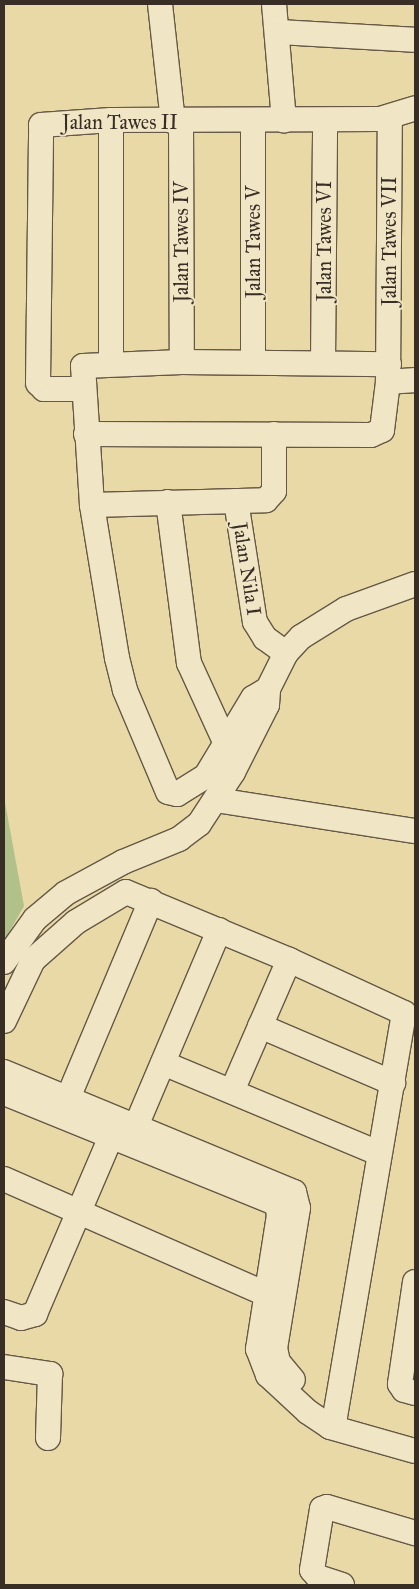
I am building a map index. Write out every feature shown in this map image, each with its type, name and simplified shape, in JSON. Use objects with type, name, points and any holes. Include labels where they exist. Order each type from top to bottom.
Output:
[{"type":"street","name":"Jalan Tawes IV","points":[[160,4],[177,121],[182,362]]},
{"type":"street","points":[[274,4],[278,32],[284,121]]},
{"type":"street","points":[[278,32],[415,40]]},
{"type":"street","name":"Jalan Tawes II","points":[[83,389],[44,389],[38,384],[39,130],[45,122],[111,120],[253,122],[390,118],[415,108]]},
{"type":"street","name":"Jalan Tawes VII","points":[[86,434],[378,433],[385,426],[388,373],[390,118]]},
{"type":"street","points":[[111,120],[111,363]]},
{"type":"street","name":"Jalan Tawes VI","points":[[323,363],[325,120]]},
{"type":"street","name":"Jalan Tawes V","points":[[253,122],[253,362]]},
{"type":"street","points":[[268,689],[253,698],[226,744],[198,783],[177,794],[168,792],[120,672],[92,505],[83,366],[111,363],[182,362],[323,363],[388,373],[415,380]]},
{"type":"street","points":[[92,505],[236,501],[272,496],[274,434]]},
{"type":"street","name":"Jalan Nila I","points":[[236,501],[255,622],[265,638],[286,653]]},
{"type":"street","points":[[168,502],[189,663],[226,744]]},
{"type":"street","points":[[4,962],[35,919],[66,893],[151,849],[179,839],[198,824],[216,800],[267,705],[268,689],[286,653],[327,617],[415,584]]},
{"type":"street","points":[[216,800],[415,831]]},
{"type":"street","points":[[4,1021],[33,960],[76,922],[119,894],[133,894],[289,960],[404,1013],[393,1083],[378,1153],[335,1423]]},
{"type":"street","points":[[68,1098],[151,902]]},
{"type":"street","points":[[4,1312],[21,1318],[35,1314],[78,1212],[122,1127],[163,1062],[219,930]]},
{"type":"street","points":[[232,1092],[289,960]]},
{"type":"street","points":[[260,1026],[393,1083]]},
{"type":"street","points":[[163,1062],[378,1153]]},
{"type":"street","points":[[4,1072],[68,1098],[277,1204],[279,1215],[258,1358],[335,1423],[415,1451]]},
{"type":"street","points":[[4,1093],[122,1127],[294,1192],[298,1208],[275,1348],[281,1379]]},
{"type":"street","points":[[6,1186],[78,1212],[266,1294]]},
{"type":"street","points":[[408,1390],[415,1282]]},
{"type":"street","points":[[4,1366],[50,1374],[48,1438]]},
{"type":"street","points":[[342,1585],[318,1578],[312,1570],[322,1509],[327,1507],[415,1533]]},
{"type":"green space","points":[[4,797],[24,906],[4,941]]}]
